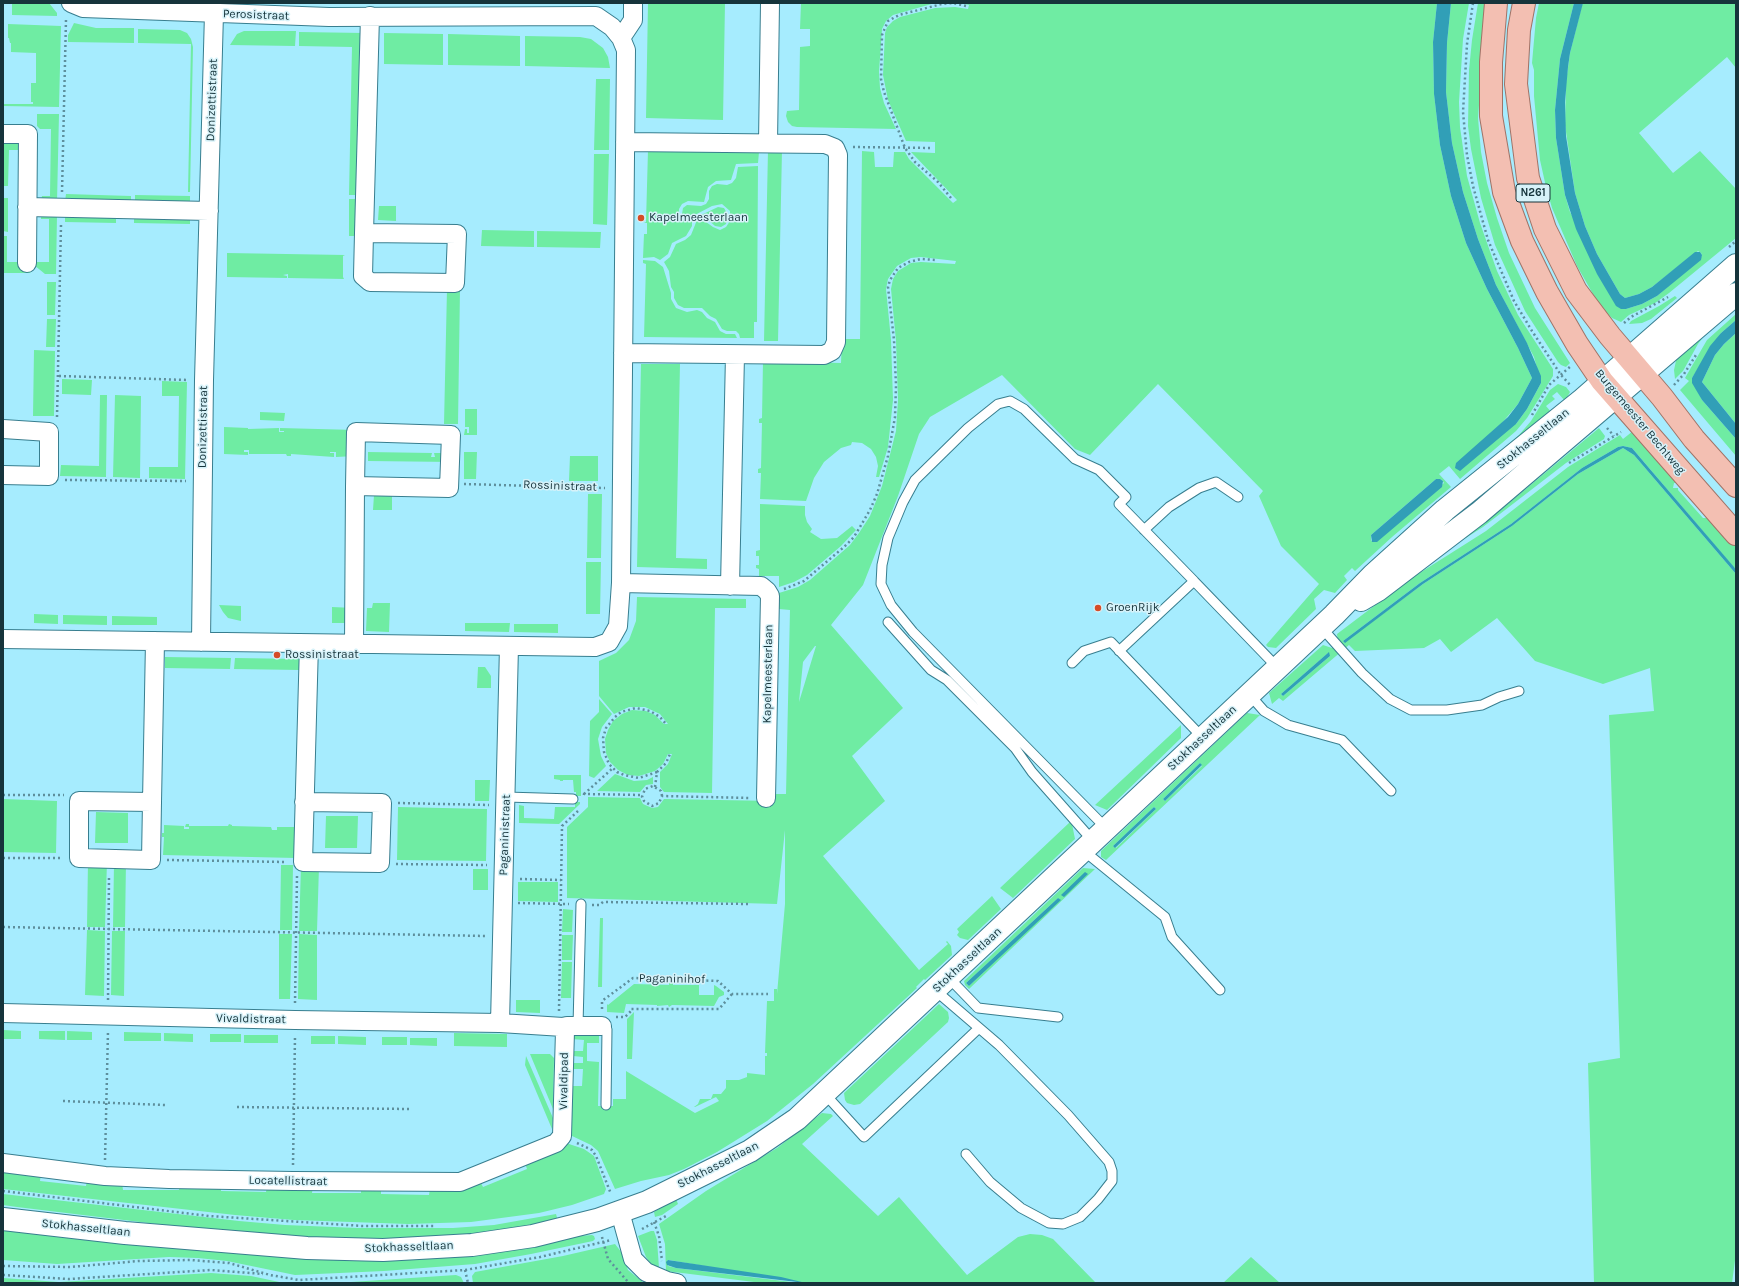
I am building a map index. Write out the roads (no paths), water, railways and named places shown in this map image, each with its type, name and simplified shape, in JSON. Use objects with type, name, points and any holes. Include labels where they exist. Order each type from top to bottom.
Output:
[{"type":"main road","name":"Burgemeester Bechtweg","points":[[1496,3],[1491,62],[1491,116],[1504,192],[1522,241],[1577,344],[1608,389],[1736,534]]},
{"type":"main road","name":"N261","points":[[1524,3],[1519,30],[1516,84],[1528,178],[1545,229],[1573,284],[1610,336],[1662,397],[1694,439],[1736,486]]},
{"type":"street","name":"Perosistraat","points":[[71,3],[83,8],[214,13],[329,10],[370,16],[596,16],[612,26],[620,38]]},
{"type":"street","points":[[3,639],[595,647],[609,642],[618,626],[621,583],[626,50],[620,38],[633,20],[633,3]]},
{"type":"street","points":[[768,142],[770,3]]},
{"type":"street","name":"Donizettistraat","points":[[201,642],[204,380],[214,13]]},
{"type":"street","points":[[364,233],[457,234],[455,282],[370,282],[363,276],[364,233],[370,16]]},
{"type":"street","points":[[3,134],[28,134],[27,263]]},
{"type":"street","points":[[623,353],[824,355],[832,351],[836,342],[838,155],[835,148],[825,144],[768,142],[625,142]]},
{"type":"street","points":[[27,207],[208,211]]},
{"type":"street","name":"Stokhasseltlaan","points":[[1635,366],[1730,258]]},
{"type":"street","name":"Stokhasseltlaan","points":[[3,1219],[125,1233],[205,1238],[307,1248],[383,1250],[472,1245],[518,1238],[597,1220],[615,1203],[647,1202],[750,1151],[797,1119],[1327,621],[1373,575],[1445,510],[1582,399],[1608,389],[1635,366],[1736,294]]},
{"type":"street","points":[[621,583],[730,586],[735,355]]},
{"type":"street","points":[[3,429],[49,432],[49,476],[3,476]]},
{"type":"street","points":[[354,644],[355,486],[356,432],[451,435],[450,488],[355,486]]},
{"type":"street","name":"Kapelmeesterlaan","points":[[730,586],[761,586],[770,596],[766,798]]},
{"type":"street","points":[[152,802],[79,801],[78,858],[151,860],[155,642]]},
{"type":"street","points":[[304,802],[382,803],[380,863],[302,862],[309,644]]},
{"type":"street","name":"Paganinistraat","points":[[500,1023],[509,646]]},
{"type":"street","name":"Vivaldistraat","points":[[3,1013],[500,1023]]},
{"type":"street","points":[[500,1023],[567,1026],[602,1021]]},
{"type":"street","name":"Vivaldipad","points":[[562,1136],[565,1031],[567,1026]]},
{"type":"street","name":"Locatellistraat","points":[[3,1163],[105,1176],[293,1182],[455,1183],[556,1143],[562,1136]]},
{"type":"street","points":[[615,1203],[633,1259],[646,1272],[667,1281],[678,1283]]},
{"type":"lane","points":[[1094,840],[913,632],[891,605],[881,584],[882,565],[888,538],[903,502],[915,480],[968,428],[998,404],[1010,401],[1024,409],[1075,459],[1098,470],[1126,496],[1119,504],[1277,667]]},
{"type":"lane","points":[[1144,530],[1169,506],[1198,488],[1216,482],[1238,498]]},
{"type":"lane","points":[[1119,651],[1194,581]]},
{"type":"lane","points":[[1327,621],[1362,673],[1390,699],[1411,710],[1447,710],[1482,705],[1499,697],[1519,691]]},
{"type":"lane","points":[[888,622],[931,670],[947,680],[1015,748],[1032,772],[1165,917],[1172,937],[1220,990]]},
{"type":"lane","points":[[1072,663],[1084,651],[1111,642],[1203,738]]},
{"type":"lane","points":[[1249,694],[1264,711],[1288,725],[1342,740],[1391,791]]},
{"type":"lane","points":[[505,801],[572,799]]},
{"type":"lane","points":[[567,1026],[581,904]]},
{"type":"lane","points":[[942,983],[978,1008],[1058,1017]]},
{"type":"lane","points":[[942,983],[943,997],[999,1045],[1068,1115],[1109,1162],[1112,1171],[1112,1181],[1098,1200],[1080,1217],[1062,1224],[1049,1223],[1021,1208],[990,1182],[966,1154]]},
{"type":"lane","points":[[602,1021],[607,1029],[606,1105]]},
{"type":"lane","points":[[824,1093],[864,1137],[979,1028]]},
{"type":"water","points":[[1437,3],[1451,3],[1447,43],[1446,92],[1452,143],[1463,192],[1478,239],[1496,285],[1527,343],[1541,376],[1541,383],[1527,409],[1516,424],[1460,471],[1455,468],[1456,463],[1508,417],[1518,404],[1532,378],[1487,289],[1466,243],[1451,196],[1440,145],[1434,94],[1433,42]]},
{"type":"water","points":[[1574,3],[1583,3],[1570,53],[1568,67],[1565,102],[1566,136],[1575,193],[1585,226],[1597,254],[1620,294],[1625,298],[1639,294],[1652,287],[1695,252],[1700,252],[1702,255],[1701,260],[1657,296],[1642,304],[1626,309],[1621,309],[1616,306],[1597,274],[1576,229],[1565,195],[1556,138],[1555,110],[1560,59]]},
{"type":"water","points":[[1736,320],[1736,333],[1715,355],[1702,382],[1736,424],[1736,439],[1702,400],[1692,383],[1692,378],[1710,346],[1721,333]]},
{"type":"water","points":[[1623,446],[1632,448],[1734,567],[1736,574],[1634,455],[1623,448],[1578,474],[1512,526],[1423,584],[1345,643],[1343,641],[1420,583],[1511,524],[1582,468],[1618,447]]},
{"type":"water","points":[[1436,479],[1443,481],[1442,487],[1377,542],[1372,542],[1371,535]]},
{"type":"water","points":[[1329,652],[1330,656],[1283,696],[1281,694]]},
{"type":"water","points":[[1200,763],[1202,765],[1165,801],[1163,799]]},
{"type":"water","points":[[1154,807],[1156,809],[1115,848],[1113,846]]},
{"type":"water","points":[[1085,872],[1088,874],[1064,897],[1061,895]]},
{"type":"water","points":[[1058,898],[1061,900],[969,986],[966,983]]},
{"type":"water","points":[[668,1260],[781,1277],[806,1283],[676,1268],[667,1265],[666,1262]]},
{"type":"place","name":"Kapelmeesterlaan","points":[[641,218]]},
{"type":"place","name":"GroenRijk","points":[[1098,608]]},
{"type":"place","name":"Rossinistraat","points":[[277,655]]}]
